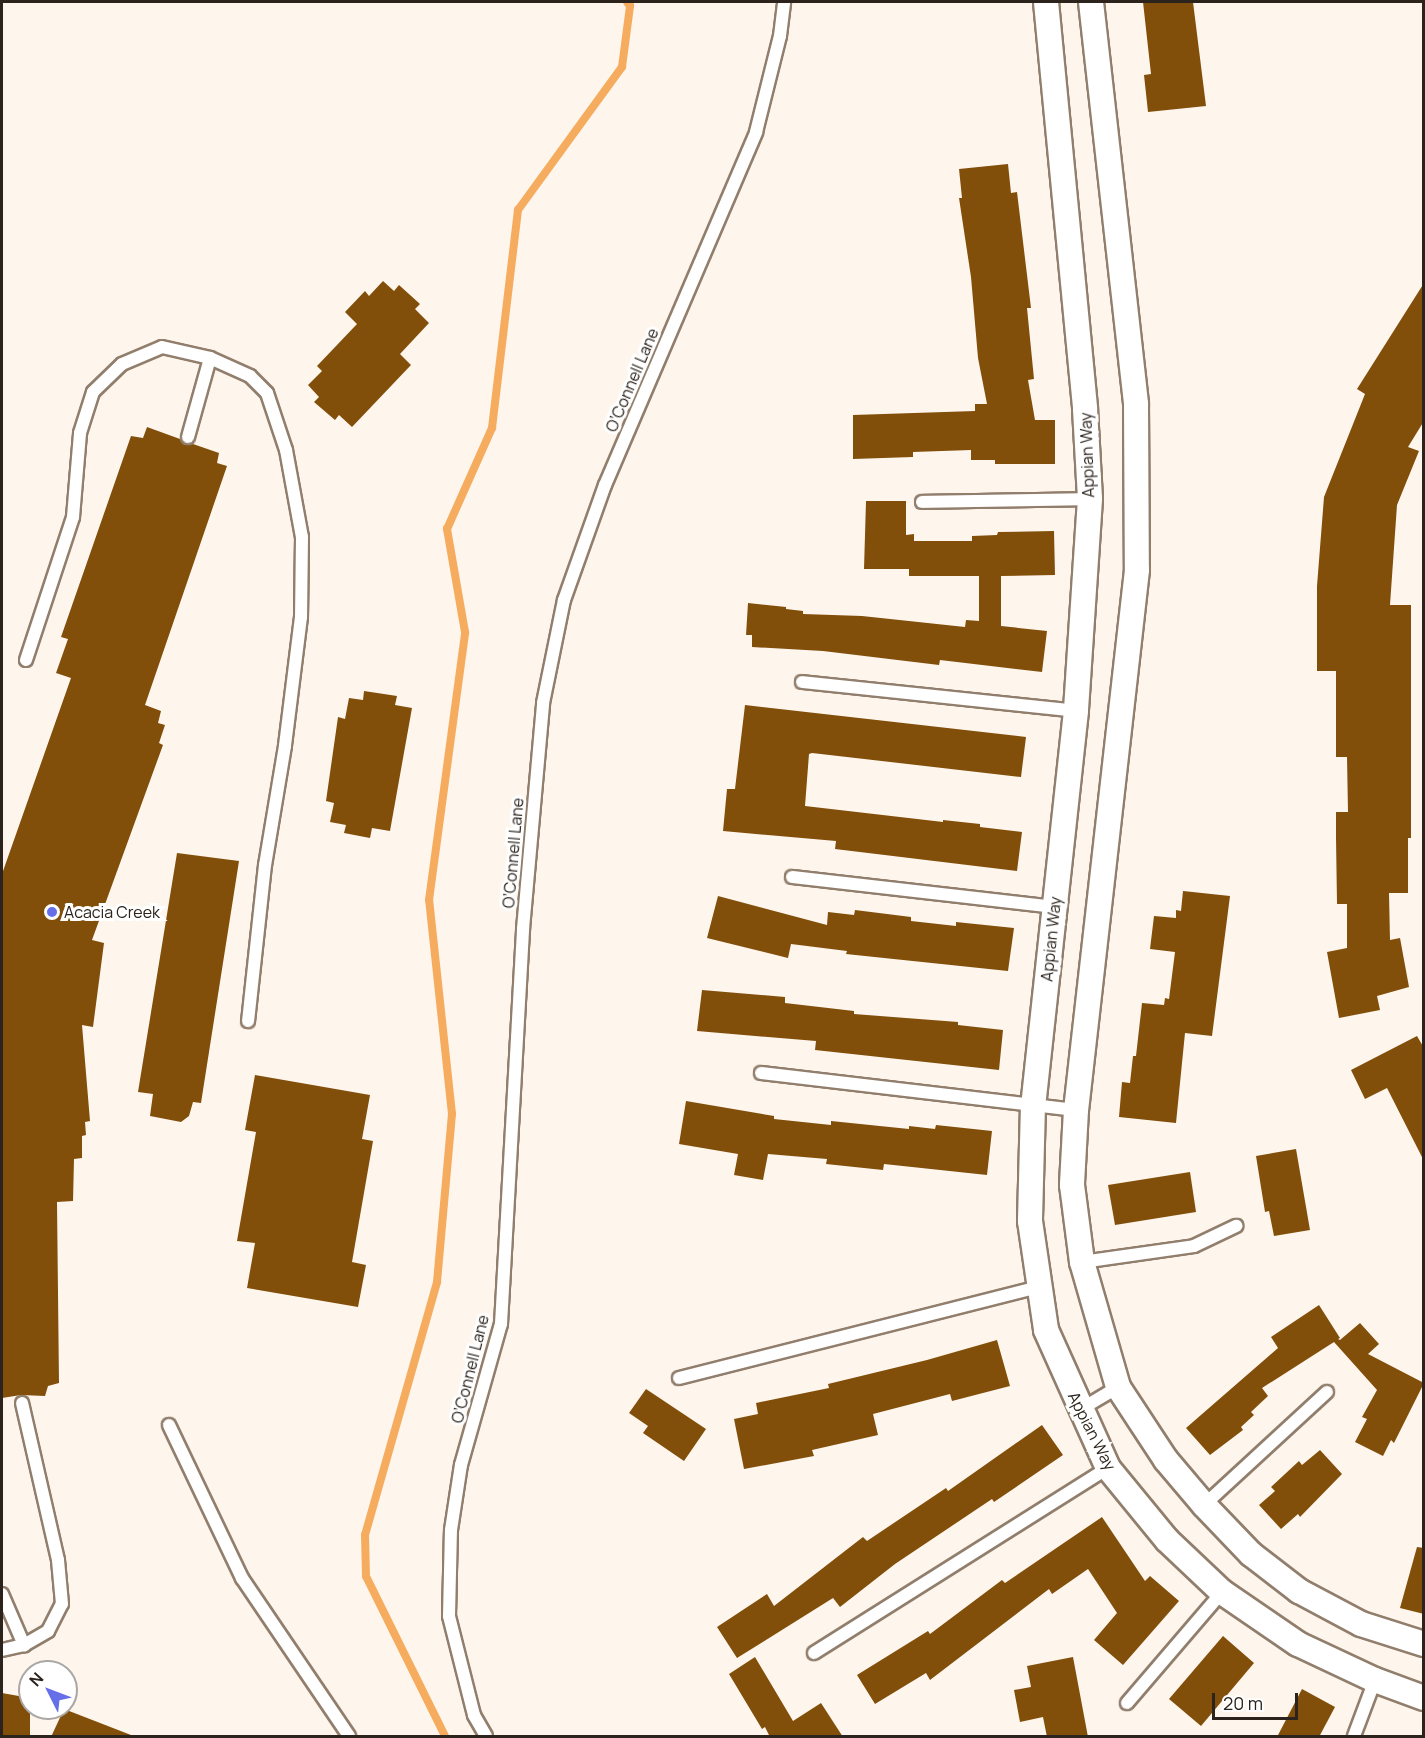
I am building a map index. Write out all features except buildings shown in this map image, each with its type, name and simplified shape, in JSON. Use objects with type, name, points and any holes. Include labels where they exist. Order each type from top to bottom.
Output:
[{"type":"street","name":"Appian Way","points":[[1046,2],[1085,409],[1090,499],[1076,711],[1033,1105],[1030,1221],[1046,1330],[1108,1468],[1167,1540],[1222,1592],[1298,1644],[1375,1680],[1424,1698]]},
{"type":"street","points":[[1092,2],[1136,404],[1137,570],[1076,1110],[1072,1185],[1082,1262],[1119,1387],[1166,1460],[1204,1505],[1251,1554],[1299,1590],[1361,1624],[1424,1644]]},
{"type":"lane","name":"O’Connell Lane","points":[[486,1737],[474,1715],[449,1616],[451,1530],[461,1465],[501,1324],[523,929],[543,703],[564,600],[605,485],[756,132],[780,36],[784,2]]},
{"type":"lane","points":[[26,660],[73,517],[80,433],[93,392],[122,364],[162,346],[210,358],[250,376],[267,393],[286,450],[302,537],[301,617],[285,746],[265,865],[248,1021]]},
{"type":"lane","points":[[188,437],[210,358]]},
{"type":"lane","points":[[922,502],[1090,499]]},
{"type":"lane","points":[[802,682],[1076,711]]},
{"type":"lane","points":[[792,877],[1055,907]]},
{"type":"lane","points":[[762,1073],[1076,1110]]},
{"type":"lane","points":[[1082,1262],[1194,1246],[1236,1226]]},
{"type":"lane","points":[[679,1378],[1039,1287]]},
{"type":"lane","points":[[1080,1409],[1119,1387]]},
{"type":"lane","points":[[1204,1505],[1328,1392]]},
{"type":"lane","points":[[2,1650],[24,1645],[48,1631],[62,1604],[57,1560],[22,1403]]},
{"type":"lane","points":[[169,1425],[242,1578],[349,1737]]},
{"type":"lane","points":[[814,1653],[1108,1468]]},
{"type":"lane","points":[[1127,1703],[1222,1592]]},
{"type":"lane","points":[[2,1594],[24,1645]]},
{"type":"lane","points":[[1354,1737],[1375,1680]]},
{"type":"waterway","points":[[445,1736],[366,1576],[365,1535],[437,1282],[452,1114],[429,900],[465,632],[447,529],[492,428],[518,210],[622,67],[630,6],[627,2]]},
{"type":"place","name":"Acacia Creek","points":[[52,912]]}]
